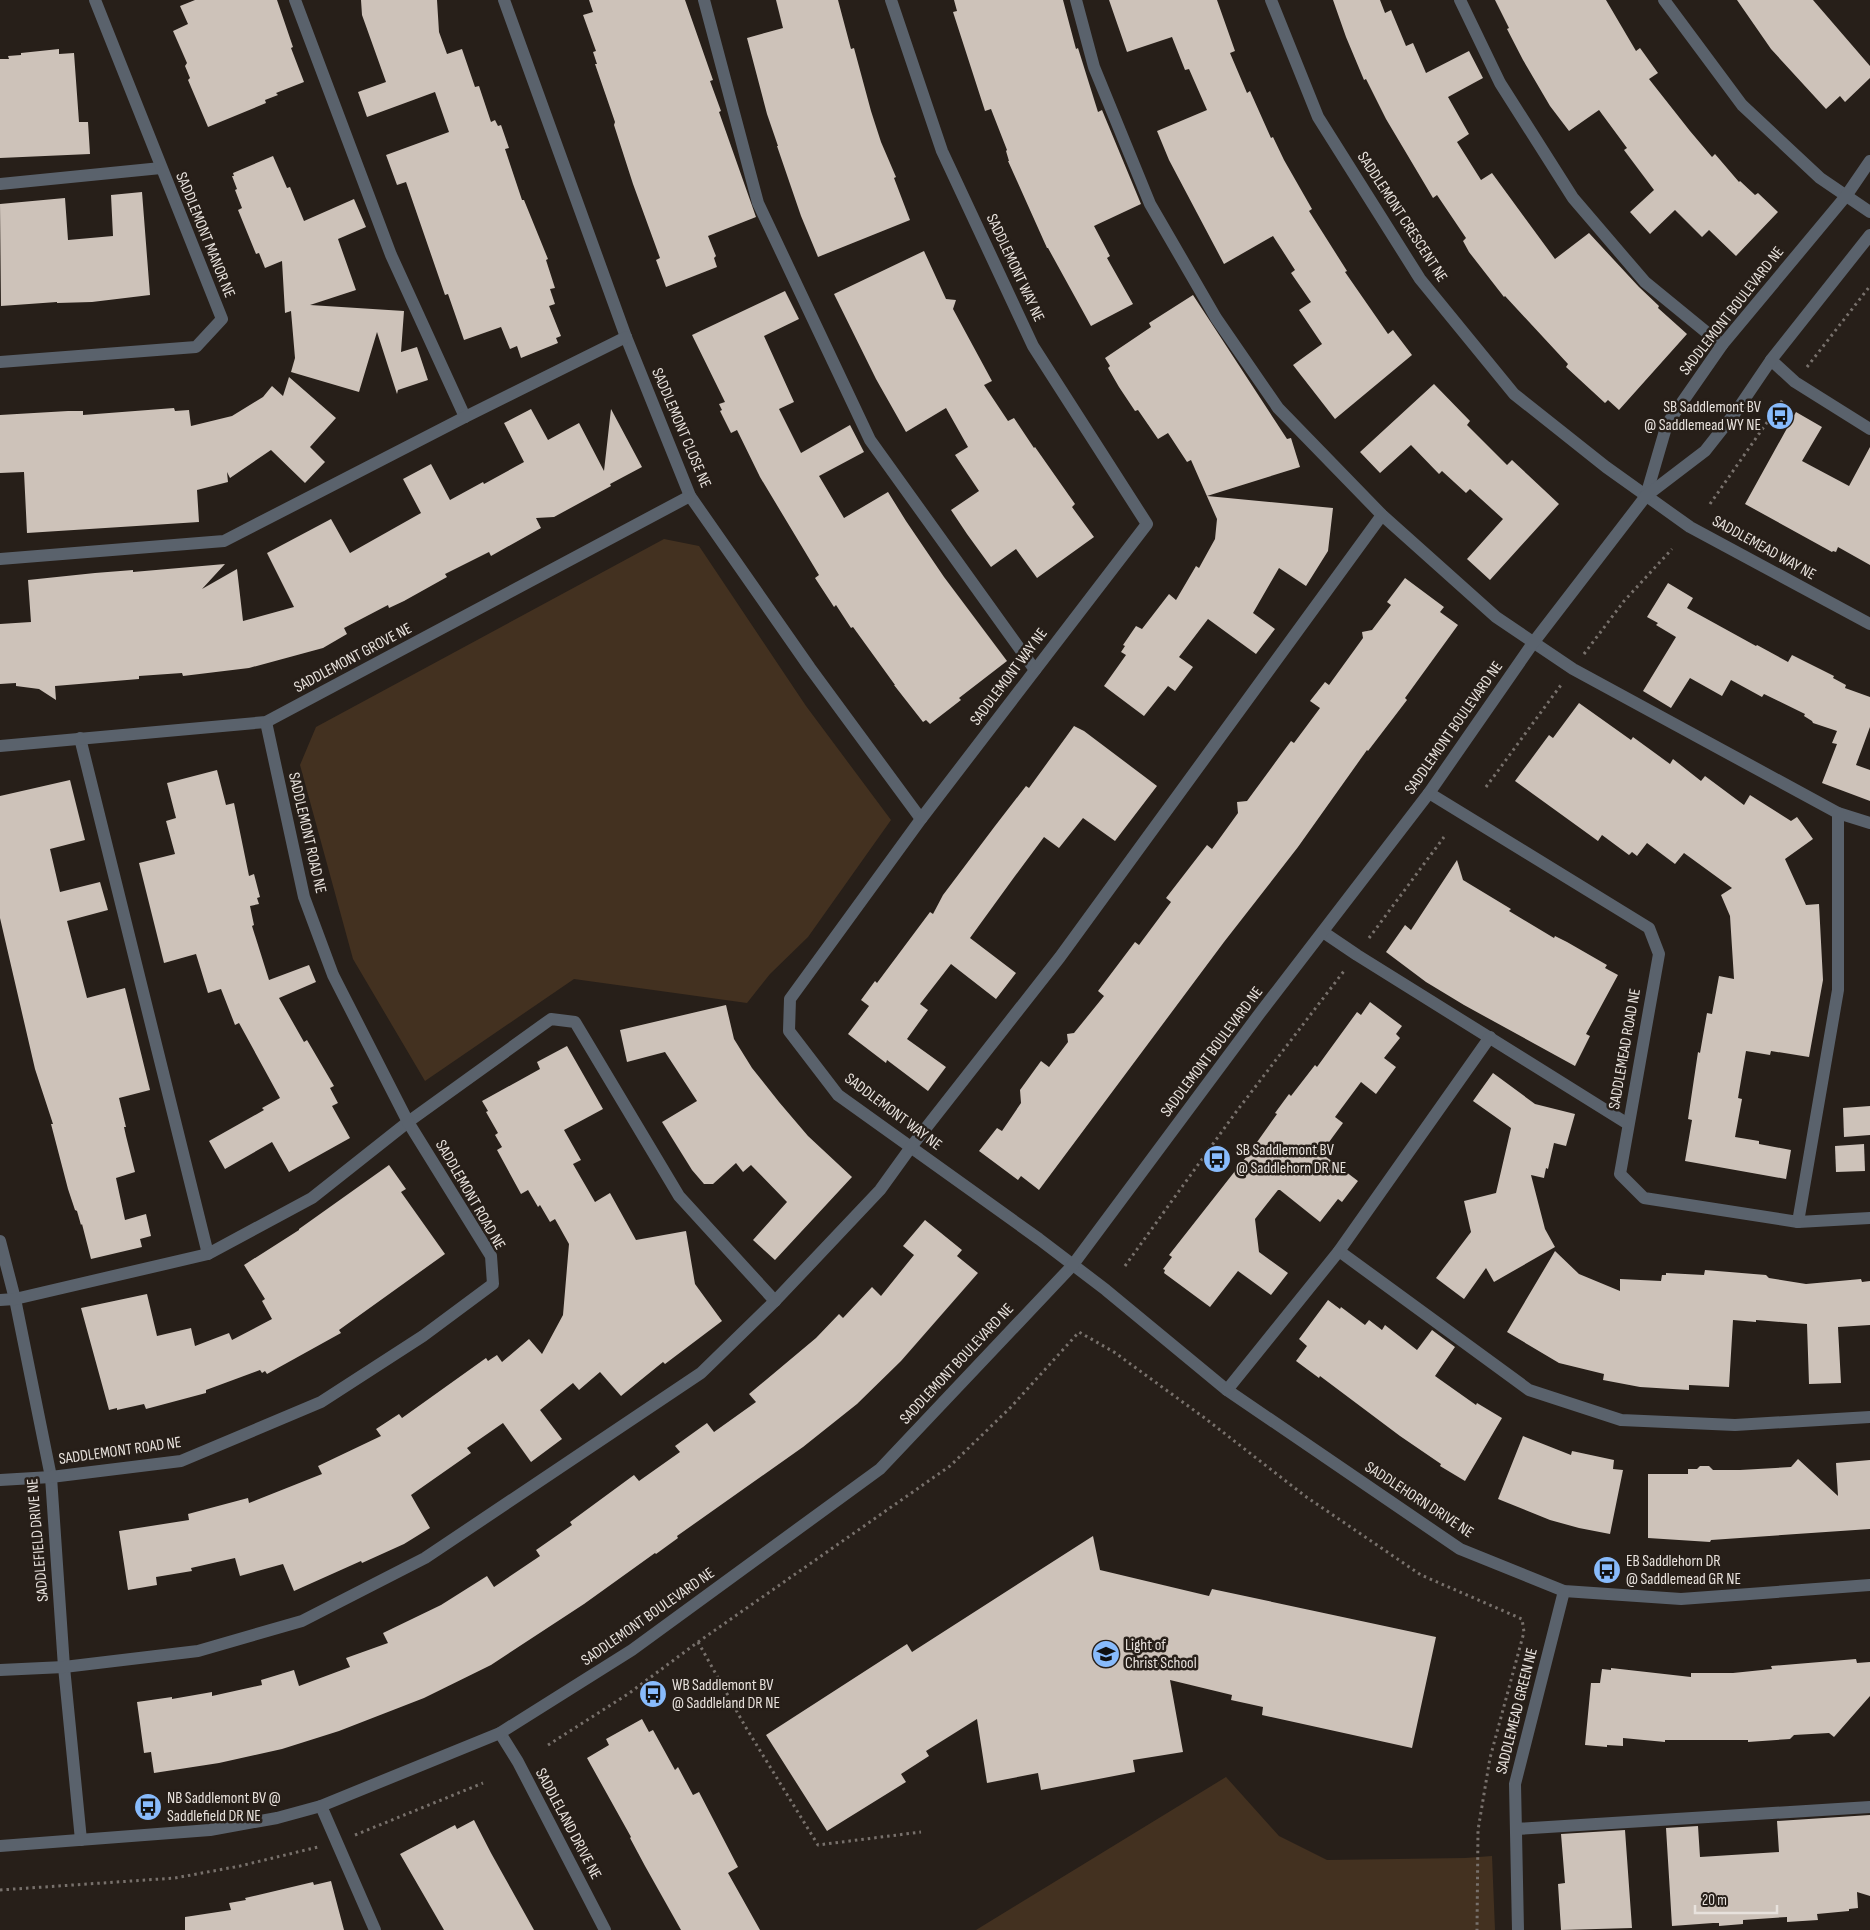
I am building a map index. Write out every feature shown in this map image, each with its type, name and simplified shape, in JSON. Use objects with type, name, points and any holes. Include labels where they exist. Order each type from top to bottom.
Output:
[{"type":"street","name":"SADDLEMONT MANOR NE","points":[[0,362],[196,347],[222,319],[95,0]]},
{"type":"street","points":[[295,0],[392,255],[465,417]]},
{"type":"street","name":"SADDLEMONT CLOSE NE","points":[[504,0],[626,337],[690,496],[810,668],[921,819]]},
{"type":"street","points":[[704,0],[758,203],[870,440],[1035,670]]},
{"type":"street","name":"SADDLEMONT WAY NE","points":[[891,0],[942,151],[1033,346],[1147,524],[921,819],[790,999],[789,1031],[838,1095],[1038,1238],[1072,1266]]},
{"type":"street","points":[[1076,0],[1094,67],[1150,204],[1216,318],[1278,408],[1382,515],[1496,617],[1573,669],[1838,813],[1870,823]]},
{"type":"street","name":"SADDLEMONT CRESCENT NE","points":[[1271,0],[1318,117],[1420,280],[1514,394],[1606,467],[1646,496]]},
{"type":"street","points":[[1460,0],[1500,83],[1573,198],[1645,282],[1722,345]]},
{"type":"street","points":[[1664,0],[1742,105],[1820,178],[1870,212]]},
{"type":"street","name":"SADDLEMONT BOULEVARD NE","points":[[1646,496],[1667,424],[1722,345],[1846,196],[1870,161]]},
{"type":"street","points":[[0,184],[161,168]]},
{"type":"street","name":"SADDLEMONT BOULEVARD NE","points":[[0,1846],[210,1830],[277,1818],[320,1806],[500,1733],[632,1650],[880,1470],[1072,1266],[1260,1013],[1429,793],[1534,643],[1646,496],[1705,451],[1735,413],[1771,360],[1870,235]]},
{"type":"street","points":[[0,559],[224,541],[465,417],[626,337]]},
{"type":"street","points":[[1771,360],[1795,382],[1870,429]]},
{"type":"street","name":"SADDLEMONT GROVE NE","points":[[0,746],[266,722],[690,496]]},
{"type":"street","name":"SADDLEMEAD WAY NE","points":[[1646,496],[1690,527],[1870,624]]},
{"type":"street","points":[[0,1670],[64,1667],[198,1652],[302,1622],[425,1558],[701,1373],[776,1301],[880,1190],[911,1147],[1060,957],[1382,515]]},
{"type":"street","name":"SADDLEMONT ROAD NE","points":[[51,1476],[181,1461],[321,1402],[422,1336],[493,1284],[491,1256],[408,1122],[333,975],[304,897],[266,722]]},
{"type":"street","points":[[80,738],[208,1254]]},
{"type":"street","name":"SADDLEMEAD ROAD NE","points":[[1429,793],[1649,928],[1659,954],[1620,1174],[1644,1198],[1798,1222],[1870,1218]]},
{"type":"street","points":[[1798,1222],[1838,990],[1838,813]]},
{"type":"street","points":[[1323,932],[1628,1124]]},
{"type":"street","points":[[0,1300],[208,1254],[312,1198],[408,1122],[551,1019],[574,1022],[679,1196],[776,1301]]},
{"type":"street","points":[[1226,1390],[1338,1251],[1490,1038]]},
{"type":"street","name":"SADDLEFIELD DRIVE NE","points":[[0,1241],[15,1298],[51,1476],[64,1667],[80,1840]]},
{"type":"street","points":[[1338,1251],[1529,1390],[1621,1420],[1735,1425],[1870,1417]]},
{"type":"street","name":"SADDLEHORN DRIVE NE","points":[[1072,1266],[1106,1290],[1226,1390],[1460,1549],[1564,1591],[1681,1599],[1870,1585]]},
{"type":"street","points":[[0,1480],[51,1476]]},
{"type":"street","name":"SADDLEMEAD GREEN NE","points":[[1518,1930],[1515,1784],[1564,1591]]},
{"type":"street","name":"SADDLELAND DRIVE NE","points":[[500,1733],[518,1762],[605,1930]]},
{"type":"street","points":[[320,1806],[374,1930]]},
{"type":"street","points":[[1516,1829],[1870,1807]]},
{"type":"path","points":[[1126,1266],[1236,1112],[1357,955],[1444,837]]},
{"type":"path","points":[[548,1744],[628,1694],[698,1642],[950,1466],[1011,1407],[1079,1332],[1114,1352],[1206,1419],[1305,1496],[1421,1575],[1522,1619],[1524,1632],[1490,1758],[1478,1830],[1477,1930]]},
{"type":"path","points":[[698,1642],[818,1845],[921,1832]]},
{"type":"path","points":[[0,1890],[175,1878],[240,1866],[336,1843],[483,1783]]},
{"type":"shaded area","points":[[664,539],[699,546],[806,706],[891,820],[808,937],[770,974],[747,1003],[574,979],[425,1081],[353,959],[300,765],[316,727]]},
{"type":"shaded area","points":[[1226,1777],[1279,1836],[1327,1860],[1492,1856],[1495,1930],[976,1930]]},
{"type":"building","points":[[195,0],[277,0],[293,47],[291,48],[304,82],[276,93],[278,95],[265,100],[266,103],[208,127],[188,80],[190,78],[185,66],[187,63],[173,31],[188,24],[180,6]]},
{"type":"building","points":[[361,0],[437,0],[439,32],[447,54],[462,49],[475,87],[479,86],[491,122],[495,120],[498,126],[501,125],[509,148],[505,149],[522,200],[524,200],[548,259],[546,260],[555,288],[550,289],[555,304],[549,306],[561,336],[556,338],[558,343],[521,358],[517,346],[510,349],[501,327],[464,340],[448,294],[445,295],[406,182],[397,185],[386,155],[449,132],[435,92],[367,117],[358,92],[386,82],[362,15]]},
{"type":"building","points":[[589,0],[685,0],[713,80],[710,81],[721,111],[719,112],[756,217],[708,236],[716,256],[714,258],[717,267],[666,287],[656,260],[660,258],[633,184],[614,125],[615,122],[595,64],[597,64],[593,52],[596,51],[583,15],[593,12]]},
{"type":"building","points":[[776,0],[838,0],[851,49],[854,48],[881,142],[896,177],[894,178],[910,220],[818,257],[801,216],[777,146],[747,38],[783,28]]},
{"type":"building","points":[[954,0],[1063,0],[1076,49],[1078,48],[1098,112],[1102,110],[1141,204],[1094,226],[1110,256],[1107,258],[1133,304],[1091,326],[1047,248],[1008,161],[1007,150],[991,109],[985,111],[953,12],[957,11]]},
{"type":"building","points":[[1109,0],[1217,0],[1235,51],[1230,53],[1247,93],[1250,91],[1271,138],[1273,137],[1312,209],[1309,211],[1347,271],[1345,272],[1388,334],[1393,330],[1412,355],[1335,419],[1293,365],[1322,344],[1299,310],[1311,302],[1291,273],[1295,270],[1273,236],[1224,264],[1169,160],[1157,131],[1207,110],[1189,69],[1185,70],[1172,37],[1127,52]]},
{"type":"building","points":[[1333,0],[1380,0],[1385,13],[1391,10],[1406,46],[1413,43],[1426,73],[1469,51],[1483,78],[1448,97],[1469,134],[1457,142],[1481,180],[1492,173],[1555,259],[1589,233],[1659,306],[1658,308],[1687,334],[1619,410],[1608,400],[1605,403],[1566,367],[1568,364],[1504,297],[1469,252],[1463,241],[1466,238],[1437,195],[1433,198],[1386,119],[1366,79],[1364,80]]},
{"type":"building","points":[[1495,0],[1606,0],[1636,51],[1640,48],[1658,73],[1649,79],[1690,131],[1712,157],[1715,154],[1739,182],[1755,195],[1758,193],[1778,212],[1736,256],[1709,230],[1702,237],[1675,210],[1650,234],[1630,212],[1654,190],[1624,150],[1627,148],[1599,110],[1569,131],[1550,106],[1523,60]]},
{"type":"building","points":[[1737,0],[1813,0],[1870,66],[1870,78],[1845,102],[1840,96],[1826,109],[1771,49]]},
{"type":"building","points":[[59,49],[59,54],[74,53],[79,122],[88,122],[90,154],[0,158],[0,59],[9,59],[8,56],[21,55],[21,53]]},
{"type":"building","points":[[273,156],[287,188],[290,187],[304,221],[354,199],[366,227],[338,239],[356,290],[310,305],[404,311],[401,352],[417,347],[428,380],[398,390],[397,394],[377,332],[359,392],[291,372],[295,358],[291,311],[285,313],[282,261],[265,268],[259,253],[256,254],[238,210],[242,208],[232,176],[234,176],[233,173]]},
{"type":"building","points":[[142,192],[150,295],[92,302],[57,302],[1,306],[0,204],[65,198],[68,240],[113,236],[111,195]]},
{"type":"building","points":[[924,251],[946,299],[956,300],[953,309],[992,381],[984,385],[1008,421],[1014,418],[1035,447],[1075,504],[1072,507],[1094,537],[1037,578],[1016,549],[991,567],[967,534],[951,510],[979,491],[955,455],[968,447],[946,408],[906,432],[876,379],[834,294]]},
{"type":"building","points":[[785,291],[799,319],[764,336],[794,402],[779,409],[801,453],[850,425],[864,452],[819,476],[844,518],[888,492],[944,577],[1007,661],[959,698],[961,700],[930,724],[926,720],[923,722],[853,627],[851,628],[836,605],[834,607],[815,578],[819,575],[760,477],[737,430],[731,433],[720,411],[722,410],[719,404],[725,402],[692,335]]},
{"type":"building","points":[[1193,295],[1287,439],[1291,438],[1300,467],[1207,496],[1333,508],[1328,551],[1306,586],[1279,568],[1253,613],[1275,629],[1256,654],[1208,619],[1179,657],[1193,667],[1175,691],[1168,686],[1144,716],[1104,686],[1126,655],[1121,652],[1125,646],[1123,645],[1136,626],[1142,629],[1169,594],[1176,600],[1196,566],[1199,568],[1215,539],[1217,519],[1191,460],[1187,462],[1168,433],[1158,439],[1138,410],[1135,411],[1119,387],[1108,368],[1110,366],[1105,358],[1151,327],[1149,323]]},
{"type":"building","points":[[289,377],[336,418],[310,447],[325,462],[305,483],[271,450],[230,478],[227,472],[228,482],[197,490],[199,522],[27,533],[24,472],[0,473],[0,415],[83,411],[83,415],[174,408],[175,411],[189,410],[191,426],[232,416],[263,397],[272,386],[283,396]]},
{"type":"building","points":[[1434,384],[1470,421],[1467,425],[1507,465],[1512,460],[1559,504],[1490,580],[1467,559],[1503,519],[1470,489],[1466,493],[1442,471],[1439,474],[1411,445],[1380,473],[1360,452]]},
{"type":"building","points":[[531,409],[548,440],[579,423],[604,471],[611,409],[642,467],[554,517],[536,518],[541,528],[491,556],[489,552],[445,574],[447,577],[404,601],[389,608],[388,605],[344,628],[347,634],[323,648],[249,668],[183,676],[182,673],[139,676],[139,679],[55,686],[56,700],[39,689],[16,686],[16,683],[0,684],[0,624],[31,622],[28,580],[95,573],[133,570],[133,572],[225,564],[202,589],[237,569],[243,621],[294,607],[267,553],[331,519],[350,553],[421,513],[403,479],[431,464],[450,500],[483,482],[484,484],[524,462],[504,423]]},
{"type":"building","points":[[1796,412],[1822,427],[1802,461],[1849,486],[1870,447],[1870,565],[1838,547],[1836,552],[1832,552],[1745,504]]},
{"type":"building","points":[[1405,578],[1444,607],[1440,612],[1458,625],[1405,698],[1407,700],[1367,750],[1298,847],[1224,942],[1039,1190],[1021,1176],[1018,1180],[979,1151],[997,1128],[1002,1131],[1021,1103],[1020,1090],[1041,1061],[1049,1067],[1068,1042],[1067,1034],[1074,1033],[1104,996],[1098,991],[1135,942],[1139,945],[1171,902],[1166,898],[1207,845],[1212,849],[1238,813],[1237,802],[1247,801],[1291,741],[1294,743],[1320,708],[1310,701],[1325,682],[1329,685],[1363,638],[1362,632],[1372,630],[1391,605],[1387,602]]},
{"type":"building","points":[[1668,583],[1693,598],[1687,608],[1788,662],[1792,655],[1834,676],[1833,678],[1846,685],[1845,688],[1870,697],[1870,727],[1856,765],[1870,770],[1870,801],[1822,783],[1837,744],[1832,743],[1837,731],[1813,723],[1804,716],[1805,714],[1764,694],[1762,697],[1731,680],[1722,696],[1690,678],[1671,708],[1643,691],[1676,637],[1647,617]]},
{"type":"building","points":[[1579,703],[1631,740],[1633,737],[1670,764],[1673,759],[1701,781],[1705,776],[1744,805],[1750,795],[1791,821],[1797,817],[1813,839],[1785,859],[1806,905],[1819,904],[1823,980],[1809,1057],[1771,1051],[1770,1055],[1746,1051],[1738,1098],[1742,1099],[1735,1137],[1759,1141],[1759,1144],[1791,1150],[1786,1179],[1685,1161],[1692,1120],[1688,1119],[1698,1052],[1700,1053],[1707,1013],[1712,1014],[1719,976],[1734,979],[1730,916],[1721,895],[1732,888],[1684,853],[1675,864],[1647,843],[1637,856],[1632,852],[1629,855],[1602,835],[1598,841],[1515,781],[1549,735],[1553,738]]},
{"type":"building","points":[[1074,726],[1084,731],[1157,786],[1115,841],[1083,818],[1059,848],[1044,837],[970,938],[1016,973],[996,999],[951,964],[920,1004],[928,1010],[907,1039],[946,1067],[928,1091],[887,1060],[886,1063],[848,1034],[869,1006],[861,1000],[875,981],[877,983],[930,912],[933,914],[943,895],[1026,786],[1029,788]]},
{"type":"building","points":[[217,770],[226,805],[234,803],[249,876],[254,874],[260,897],[257,898],[259,904],[250,906],[254,925],[252,926],[269,980],[309,965],[316,982],[279,998],[304,1042],[307,1040],[334,1086],[330,1088],[338,1103],[332,1106],[350,1138],[289,1172],[272,1142],[225,1169],[209,1141],[264,1110],[262,1108],[280,1098],[239,1023],[235,1025],[221,989],[208,993],[196,954],[164,963],[139,863],[175,854],[166,821],[176,818],[167,783]]},
{"type":"building","points":[[70,780],[85,840],[50,849],[60,892],[100,882],[108,910],[67,921],[87,998],[125,988],[150,1090],[119,1098],[135,1172],[116,1178],[125,1220],[146,1214],[151,1236],[140,1239],[142,1247],[91,1259],[82,1224],[68,1189],[51,1124],[53,1124],[35,1069],[0,918],[0,796]]},
{"type":"building","points":[[1457,860],[1463,880],[1554,938],[1555,936],[1567,942],[1607,965],[1605,968],[1618,975],[1586,1034],[1590,1036],[1575,1066],[1464,1005],[1426,982],[1386,952],[1405,925],[1411,930]]},
{"type":"building","points":[[1370,1002],[1402,1026],[1396,1034],[1400,1038],[1384,1058],[1396,1067],[1376,1094],[1361,1082],[1335,1117],[1343,1123],[1321,1153],[1358,1181],[1342,1202],[1338,1199],[1320,1222],[1278,1190],[1255,1219],[1259,1252],[1288,1273],[1271,1295],[1238,1271],[1210,1307],[1164,1273],[1165,1270],[1163,1269],[1172,1257],[1169,1255],[1250,1152],[1289,1094],[1291,1096],[1315,1065],[1317,1067],[1357,1012],[1361,1015]]},
{"type":"building","points":[[726,1005],[734,1039],[752,1068],[808,1136],[852,1177],[775,1260],[753,1240],[787,1202],[751,1165],[743,1172],[736,1163],[713,1184],[704,1184],[692,1170],[662,1122],[697,1101],[665,1052],[627,1062],[620,1030]]},
{"type":"building","points":[[567,1046],[603,1109],[564,1130],[581,1160],[573,1164],[595,1202],[610,1193],[636,1240],[686,1231],[695,1284],[722,1321],[665,1364],[663,1362],[621,1396],[600,1372],[579,1390],[573,1383],[540,1410],[562,1439],[531,1462],[503,1423],[467,1448],[471,1453],[411,1495],[430,1528],[404,1544],[294,1591],[283,1564],[240,1576],[235,1558],[191,1568],[192,1571],[156,1577],[157,1585],[128,1590],[119,1531],[189,1520],[188,1514],[248,1498],[249,1503],[322,1474],[318,1466],[381,1436],[376,1429],[399,1414],[402,1418],[486,1358],[488,1361],[497,1355],[502,1362],[529,1339],[542,1354],[563,1315],[569,1244],[555,1219],[550,1222],[528,1190],[521,1194],[497,1150],[502,1147],[495,1135],[498,1133],[482,1101],[540,1069],[537,1062]]},
{"type":"building","points":[[1493,1073],[1535,1104],[1575,1114],[1566,1146],[1554,1143],[1544,1178],[1531,1175],[1545,1229],[1555,1247],[1494,1282],[1486,1268],[1464,1299],[1436,1278],[1471,1232],[1464,1201],[1496,1193],[1511,1128],[1473,1101]]},
{"type":"building","points":[[1870,1106],[1870,1135],[1844,1137],[1843,1108]]},
{"type":"building","points":[[1864,1144],[1865,1171],[1836,1172],[1835,1146]]},
{"type":"building","points":[[389,1165],[406,1189],[401,1192],[445,1254],[339,1330],[341,1333],[267,1374],[265,1371],[262,1373],[260,1370],[206,1390],[206,1393],[146,1409],[144,1404],[109,1410],[81,1308],[147,1294],[157,1336],[191,1328],[195,1346],[229,1333],[232,1340],[272,1319],[262,1301],[265,1299],[244,1265],[299,1230]]},
{"type":"building","points":[[925,1220],[962,1250],[957,1256],[978,1273],[901,1361],[857,1404],[803,1447],[677,1536],[678,1538],[656,1554],[491,1665],[424,1698],[339,1731],[282,1749],[219,1763],[154,1773],[151,1752],[144,1753],[137,1702],[172,1697],[172,1699],[212,1692],[212,1696],[262,1685],[261,1680],[294,1670],[299,1686],[350,1667],[346,1658],[388,1643],[383,1633],[441,1605],[487,1576],[494,1587],[540,1556],[536,1550],[572,1525],[570,1522],[634,1475],[639,1481],[680,1452],[675,1446],[707,1423],[714,1432],[756,1402],[749,1394],[816,1338],[839,1314],[843,1318],[872,1287],[881,1296],[914,1255],[903,1246]]},
{"type":"building","points":[[1555,1251],[1579,1274],[1620,1291],[1620,1279],[1661,1281],[1662,1275],[1666,1275],[1666,1273],[1704,1275],[1705,1270],[1766,1275],[1769,1278],[1806,1284],[1861,1279],[1862,1282],[1870,1281],[1870,1325],[1838,1327],[1841,1383],[1809,1384],[1807,1324],[1756,1320],[1756,1322],[1733,1320],[1729,1387],[1689,1385],[1689,1390],[1640,1387],[1603,1380],[1604,1374],[1559,1363],[1507,1332]]},
{"type":"building","points":[[1328,1300],[1365,1325],[1369,1320],[1382,1330],[1385,1325],[1417,1350],[1432,1330],[1455,1347],[1435,1376],[1476,1405],[1477,1403],[1502,1418],[1465,1481],[1440,1466],[1441,1464],[1320,1376],[1319,1378],[1296,1361],[1307,1346],[1299,1339]]},
{"type":"building","points":[[1523,1436],[1571,1455],[1572,1451],[1614,1460],[1613,1469],[1623,1470],[1610,1534],[1550,1520],[1498,1499]]},
{"type":"building","points":[[1798,1459],[1838,1496],[1836,1463],[1870,1460],[1870,1529],[1711,1540],[1710,1542],[1648,1538],[1648,1474],[1688,1474],[1688,1469],[1697,1469],[1700,1466],[1709,1466],[1713,1470],[1791,1467]]},
{"type":"building","points":[[1093,1536],[1100,1570],[1209,1596],[1212,1589],[1436,1637],[1412,1748],[1262,1715],[1263,1707],[1231,1700],[1232,1695],[1170,1680],[1183,1752],[1133,1760],[1135,1772],[1041,1790],[1038,1773],[987,1783],[977,1719],[926,1751],[929,1756],[901,1774],[906,1782],[827,1831],[766,1735],[907,1644],[912,1652]]},
{"type":"building","points":[[1856,1659],[1857,1663],[1870,1662],[1870,1696],[1834,1737],[1829,1733],[1794,1735],[1790,1739],[1748,1742],[1748,1740],[1665,1740],[1665,1742],[1623,1738],[1623,1746],[1585,1745],[1591,1683],[1600,1683],[1602,1669],[1611,1670],[1611,1668],[1691,1677],[1691,1673],[1733,1673],[1772,1669],[1771,1666]]},
{"type":"building","points":[[642,1719],[649,1732],[653,1730],[675,1770],[678,1767],[693,1795],[699,1792],[738,1867],[728,1873],[760,1930],[681,1930],[645,1866],[587,1758],[609,1745],[606,1739]]},
{"type":"building","points":[[1870,1815],[1870,1896],[1857,1892],[1858,1908],[1849,1909],[1849,1911],[1817,1914],[1818,1920],[1787,1922],[1787,1917],[1743,1920],[1743,1924],[1719,1926],[1719,1923],[1672,1926],[1666,1828],[1698,1826],[1700,1857],[1779,1852],[1777,1821]]},
{"type":"building","points":[[474,1820],[534,1930],[444,1930],[400,1854],[455,1825],[457,1829]]},
{"type":"building","points":[[1625,1830],[1632,1928],[1561,1930],[1558,1884],[1565,1883],[1561,1834]]},
{"type":"building","points":[[331,1881],[344,1930],[185,1930],[185,1917],[231,1910],[229,1903],[246,1900],[245,1898],[313,1882],[314,1885]]},
{"type":"place","name":"SB Saddlemont BV @ Saddlemead WY NE","points":[[1780,416]]},
{"type":"place","name":"SB Saddlemont BV @ Saddlehorn DR NE","points":[[1217,1159]]},
{"type":"place","name":"EB Saddlehorn DR @ Saddlemead GR NE","points":[[1607,1570]]},
{"type":"place","name":"Light of Christ School","points":[[1106,1654]]},
{"type":"place","name":"WB Saddlemont BV @ Saddleland DR NE","points":[[653,1694]]},
{"type":"place","name":"NB Saddlemont BV @ Saddlefield DR NE","points":[[148,1807]]}]
